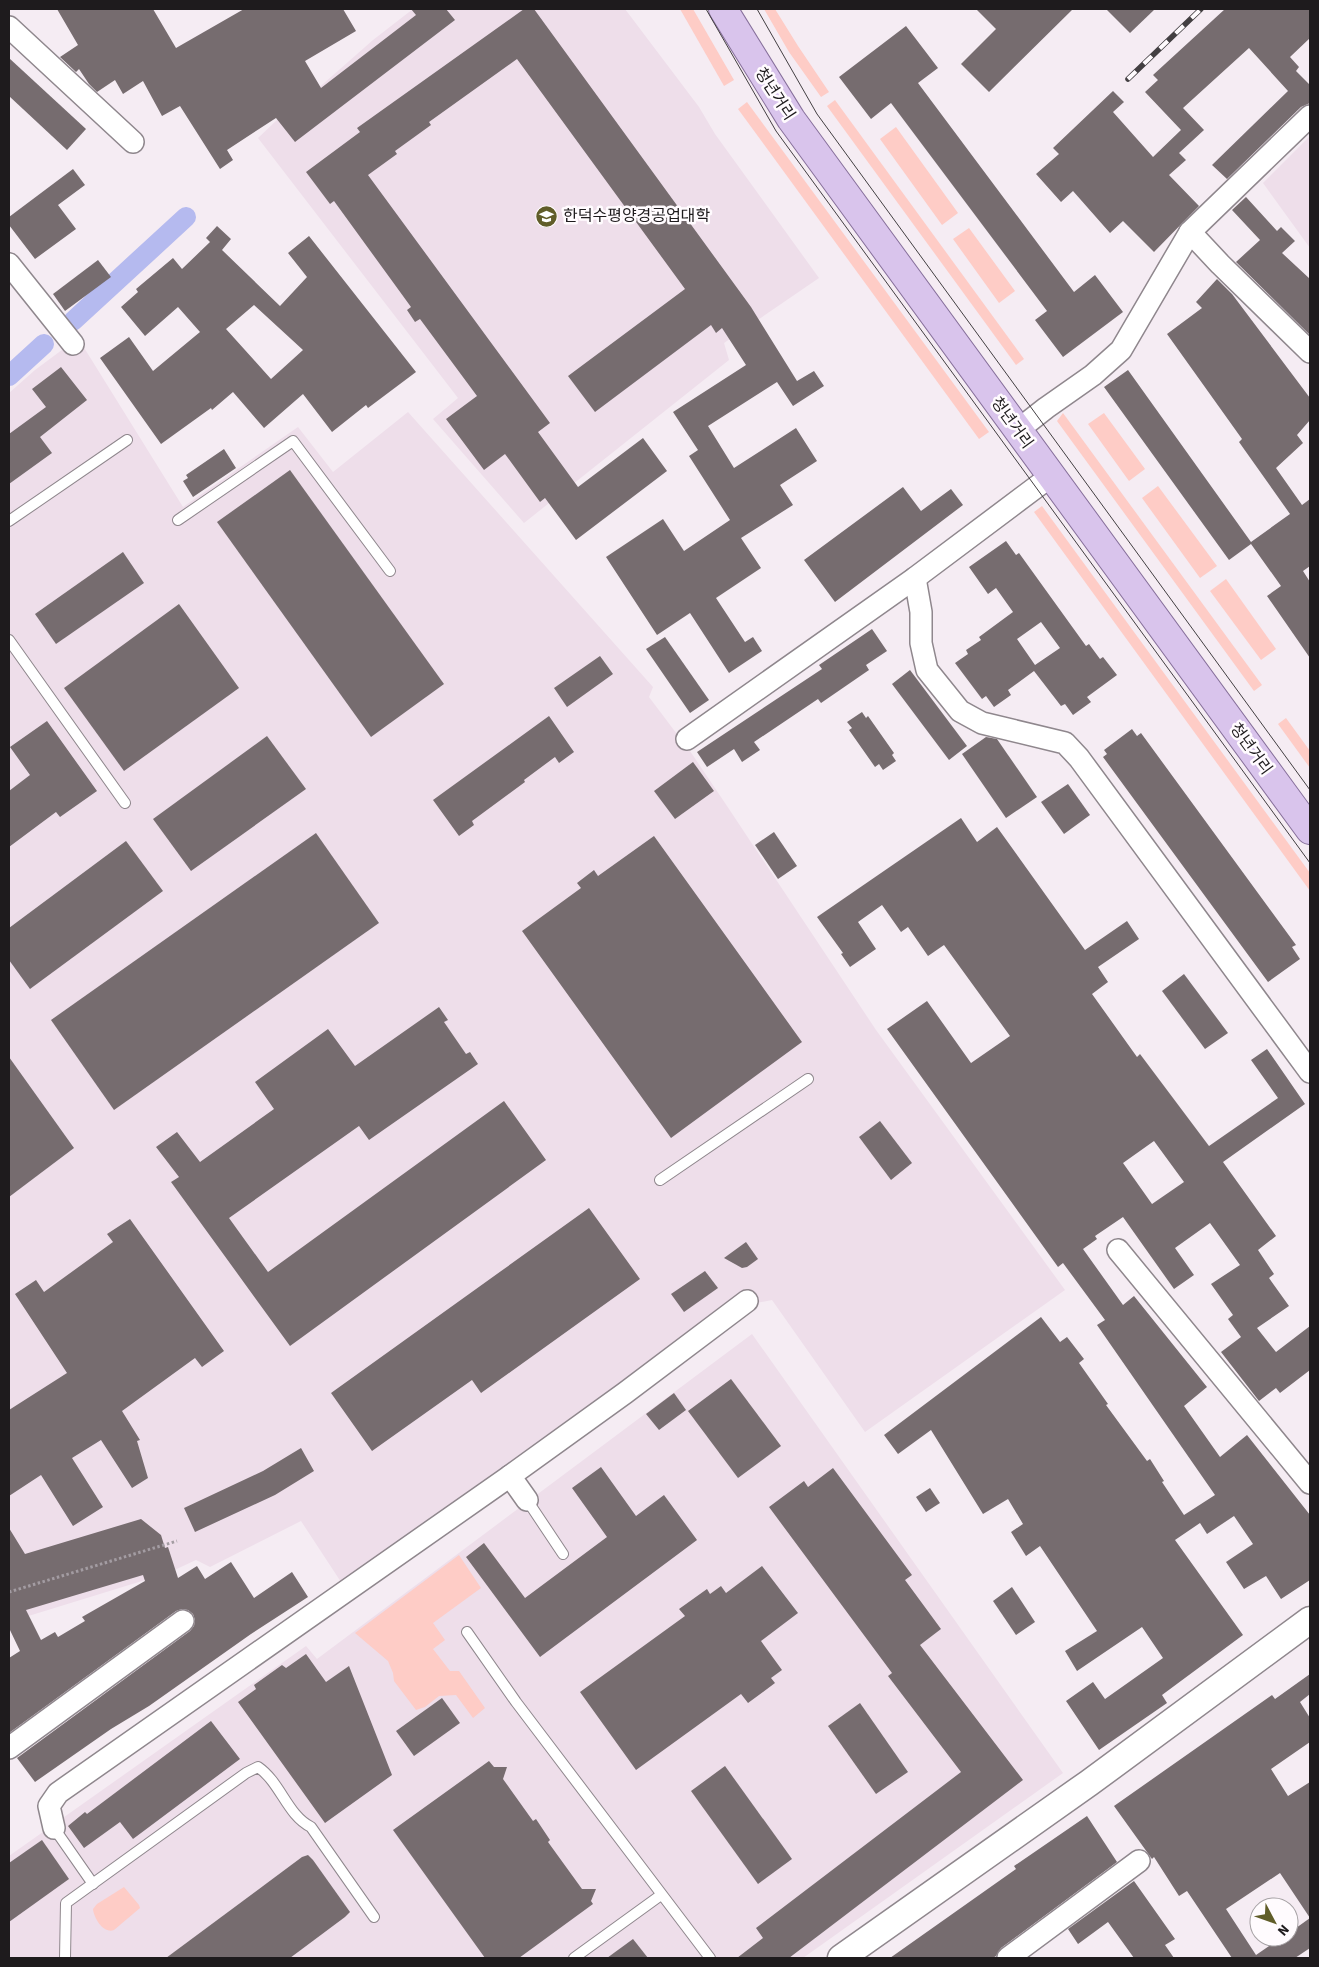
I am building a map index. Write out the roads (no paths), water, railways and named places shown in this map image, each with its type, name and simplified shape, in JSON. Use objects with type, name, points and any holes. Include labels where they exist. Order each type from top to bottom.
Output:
[{"type":"main road","name":"청년거리","points":[[723,9],[791,119],[1310,830]]},
{"type":"street","points":[[9,27],[133,142]]},
{"type":"street","points":[[1018,430],[1093,375],[1121,350],[1190,232],[1310,116]]},
{"type":"street","points":[[1190,232],[1310,352]]},
{"type":"street","points":[[9,267],[73,344]]},
{"type":"street","points":[[687,739],[915,578],[1051,476]]},
{"type":"street","points":[[915,578],[921,612],[921,644],[927,670],[954,705],[960,712],[982,723],[1065,743],[1079,758],[1310,1072]]},
{"type":"street","points":[[1118,1250],[1310,1483]]},
{"type":"street","points":[[54,1828],[49,1806],[58,1794],[510,1476],[746,1301]]},
{"type":"street","points":[[510,1476],[527,1500]]},
{"type":"street","points":[[841,1958],[1089,1783],[1310,1620]]},
{"type":"street","points":[[9,1748],[183,1621]]},
{"type":"street","points":[[1008,1958],[1139,1861]]},
{"type":"lane","points":[[9,521],[127,440]]},
{"type":"lane","points":[[178,520],[293,441],[390,571]]},
{"type":"lane","points":[[9,640],[125,803]]},
{"type":"lane","points":[[660,1180],[808,1079]]},
{"type":"lane","points":[[527,1500],[563,1554]]},
{"type":"lane","points":[[467,1632],[516,1702],[660,1895],[710,1958]]},
{"type":"lane","points":[[66,1958],[66,1903],[246,1773],[258,1768],[268,1774],[301,1821],[311,1827],[374,1917]]},
{"type":"lane","points":[[54,1828],[93,1884]]},
{"type":"lane","points":[[574,1958],[660,1895]]},
{"type":"waterway","points":[[73,321],[186,217]]},
{"type":"waterway","points":[[9,376],[44,344]]},
{"type":"tram line","points":[[706,9],[776,131],[1310,863]]},
{"type":"tram line","points":[[757,9],[817,114],[1310,790]]},
{"type":"railway","points":[[1128,79],[1201,9]]},
{"type":"place","name":"한덕수평양경공업대학","points":[[547,216]]}]
